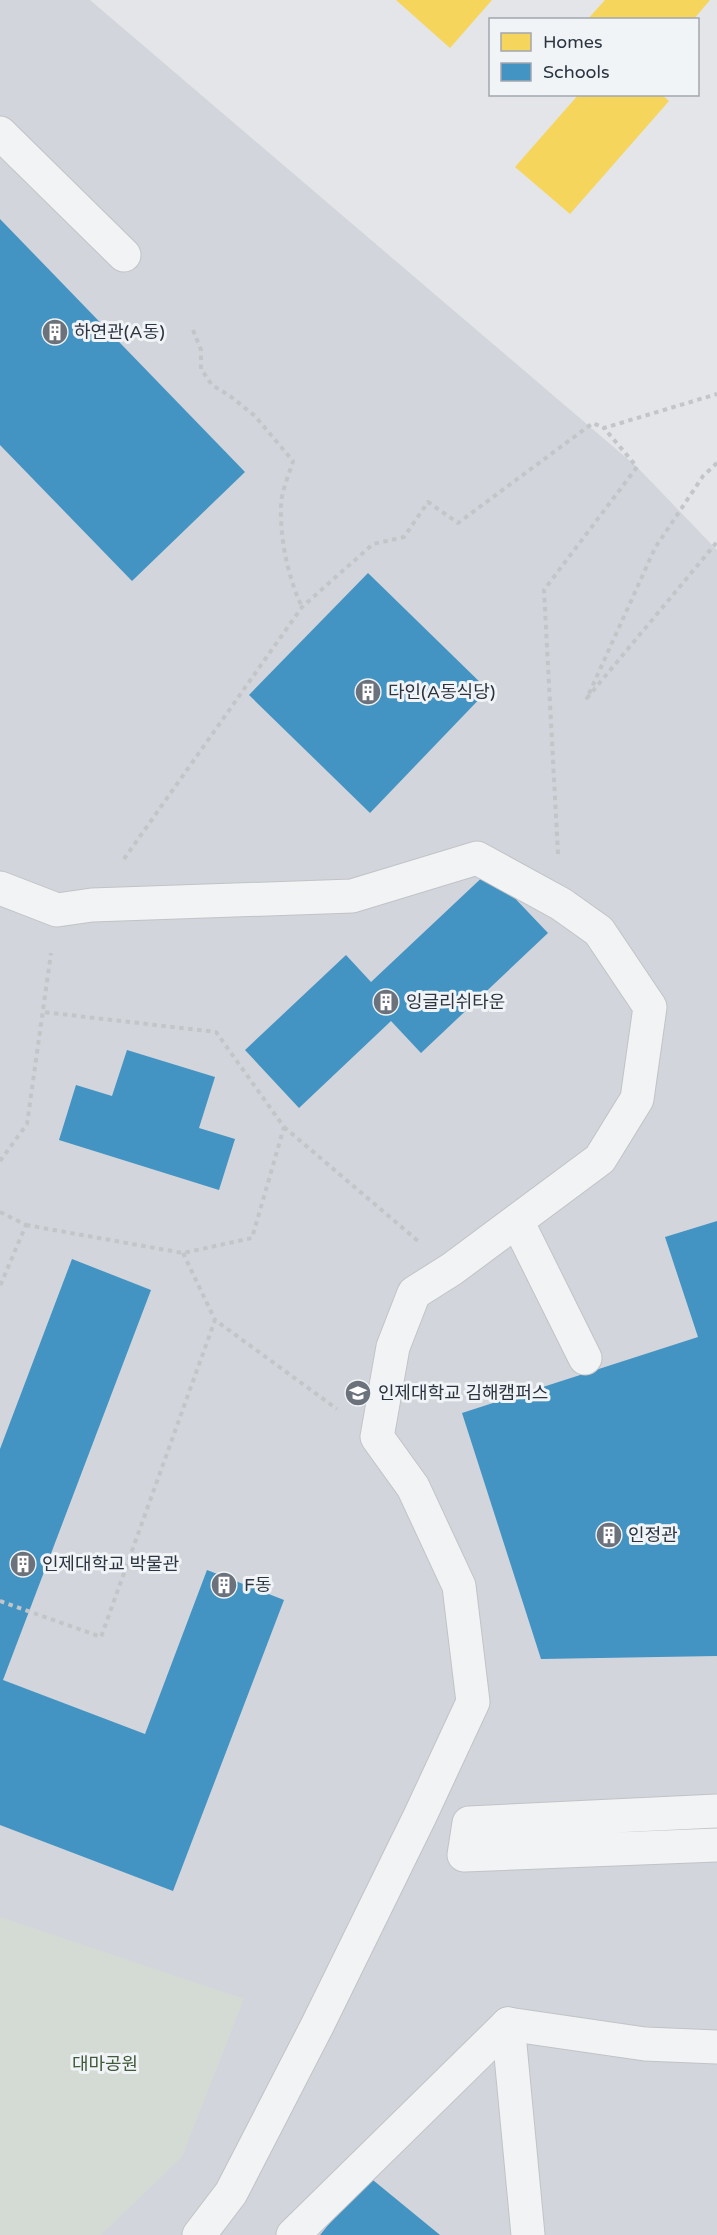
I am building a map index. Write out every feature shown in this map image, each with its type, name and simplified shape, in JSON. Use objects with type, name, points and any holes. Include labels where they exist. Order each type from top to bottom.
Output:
[{"type":"lane","points":[[0,133],[124,255]]},
{"type":"lane","points":[[0,888],[57,910],[92,905],[352,896],[477,858],[561,904],[599,931],[650,1007],[637,1099],[600,1159],[452,1269],[414,1293],[393,1347],[377,1437],[413,1487],[459,1586],[473,1702],[318,2024],[231,2193],[204,2233]]},
{"type":"lane","points":[[517,1221],[585,1359]]},
{"type":"lane","points":[[717,1811],[469,1823],[464,1855],[717,1845]]},
{"type":"lane","points":[[420,1816],[467,1836]]},
{"type":"lane","points":[[508,2024],[645,2044],[717,2047]]},
{"type":"lane","points":[[293,2235],[508,2024]]},
{"type":"lane","points":[[508,2024],[528,2235]]},
{"type":"path","points":[[193,330],[201,350],[201,369],[212,385],[255,416],[293,461],[281,504],[285,552],[293,588],[302,607]]},
{"type":"path","points":[[604,428],[717,394]]},
{"type":"path","points":[[92,905],[302,607],[374,544],[404,537],[428,502],[458,523],[593,423],[604,428],[638,467],[544,590],[561,904]]},
{"type":"path","points":[[717,463],[703,476],[655,548],[587,698],[717,542]]},
{"type":"path","points":[[0,1161],[27,1124],[57,910]]},
{"type":"path","points":[[43,1012],[216,1032],[284,1127],[452,1269]]},
{"type":"path","points":[[0,1212],[26,1225],[183,1253],[252,1238],[284,1127]]},
{"type":"path","points":[[0,1286],[26,1225]]},
{"type":"path","points":[[183,1253],[215,1320],[377,1437]]},
{"type":"path","points":[[0,1600],[101,1637],[215,1320]]},
{"type":"shaded area","name":"인제대학교 김해캠퍼스","points":[[0,0],[90,0],[637,467],[717,550],[717,2235],[0,2235]]},
{"type":"green space","name":"대마공원","points":[[0,1917],[244,1999],[182,2157],[101,2235],[0,2235]]},
{"type":"building: Homes","points":[[396,0],[492,0],[450,48]]},
{"type":"building: Homes","points":[[605,0],[710,0],[695,18],[589,18]]},
{"type":"building: Homes","points":[[577,96],[663,96],[669,101],[570,214],[515,167]]},
{"type":"building: Schools","name":"하연관(A동)","points":[[0,219],[245,472],[132,581],[0,445]]},
{"type":"building: Schools","name":"다인(A동식당)","points":[[368,573],[488,690],[370,813],[249,695]]},
{"type":"building: Schools","name":"잉글리쉬타운","points":[[489,871],[548,933],[421,1053],[391,1021],[299,1108],[245,1050],[346,955],[371,982]]},
{"type":"building: Schools","points":[[127,1050],[215,1077],[199,1128],[235,1139],[219,1190],[59,1140],[76,1085],[112,1096]]},
{"type":"building: Schools","name":"인정관","points":[[717,1221],[717,1656],[541,1659],[462,1413],[698,1337],[665,1237]]},
{"type":"building: Schools","name":"F동","points":[[72,1259],[151,1290],[3,1680],[145,1734],[207,1570],[284,1600],[173,1891],[0,1825],[0,1449]]},
{"type":"building: Schools","points":[[368,2176],[440,2235],[320,2235]]},
{"type":"place","name":"하연관(A동)","points":[[55,332]]},
{"type":"place","name":"다인(A동식당)","points":[[368,692]]},
{"type":"place","name":"잉글리쉬타운","points":[[386,1002]]},
{"type":"place","name":"인제대학교 김해캠퍼스","points":[[358,1393]]},
{"type":"place","name":"인정관","points":[[609,1535]]},
{"type":"place","name":"인제대학교 박물관","points":[[23,1564]]},
{"type":"place","name":"F동","points":[[224,1585]]}]
